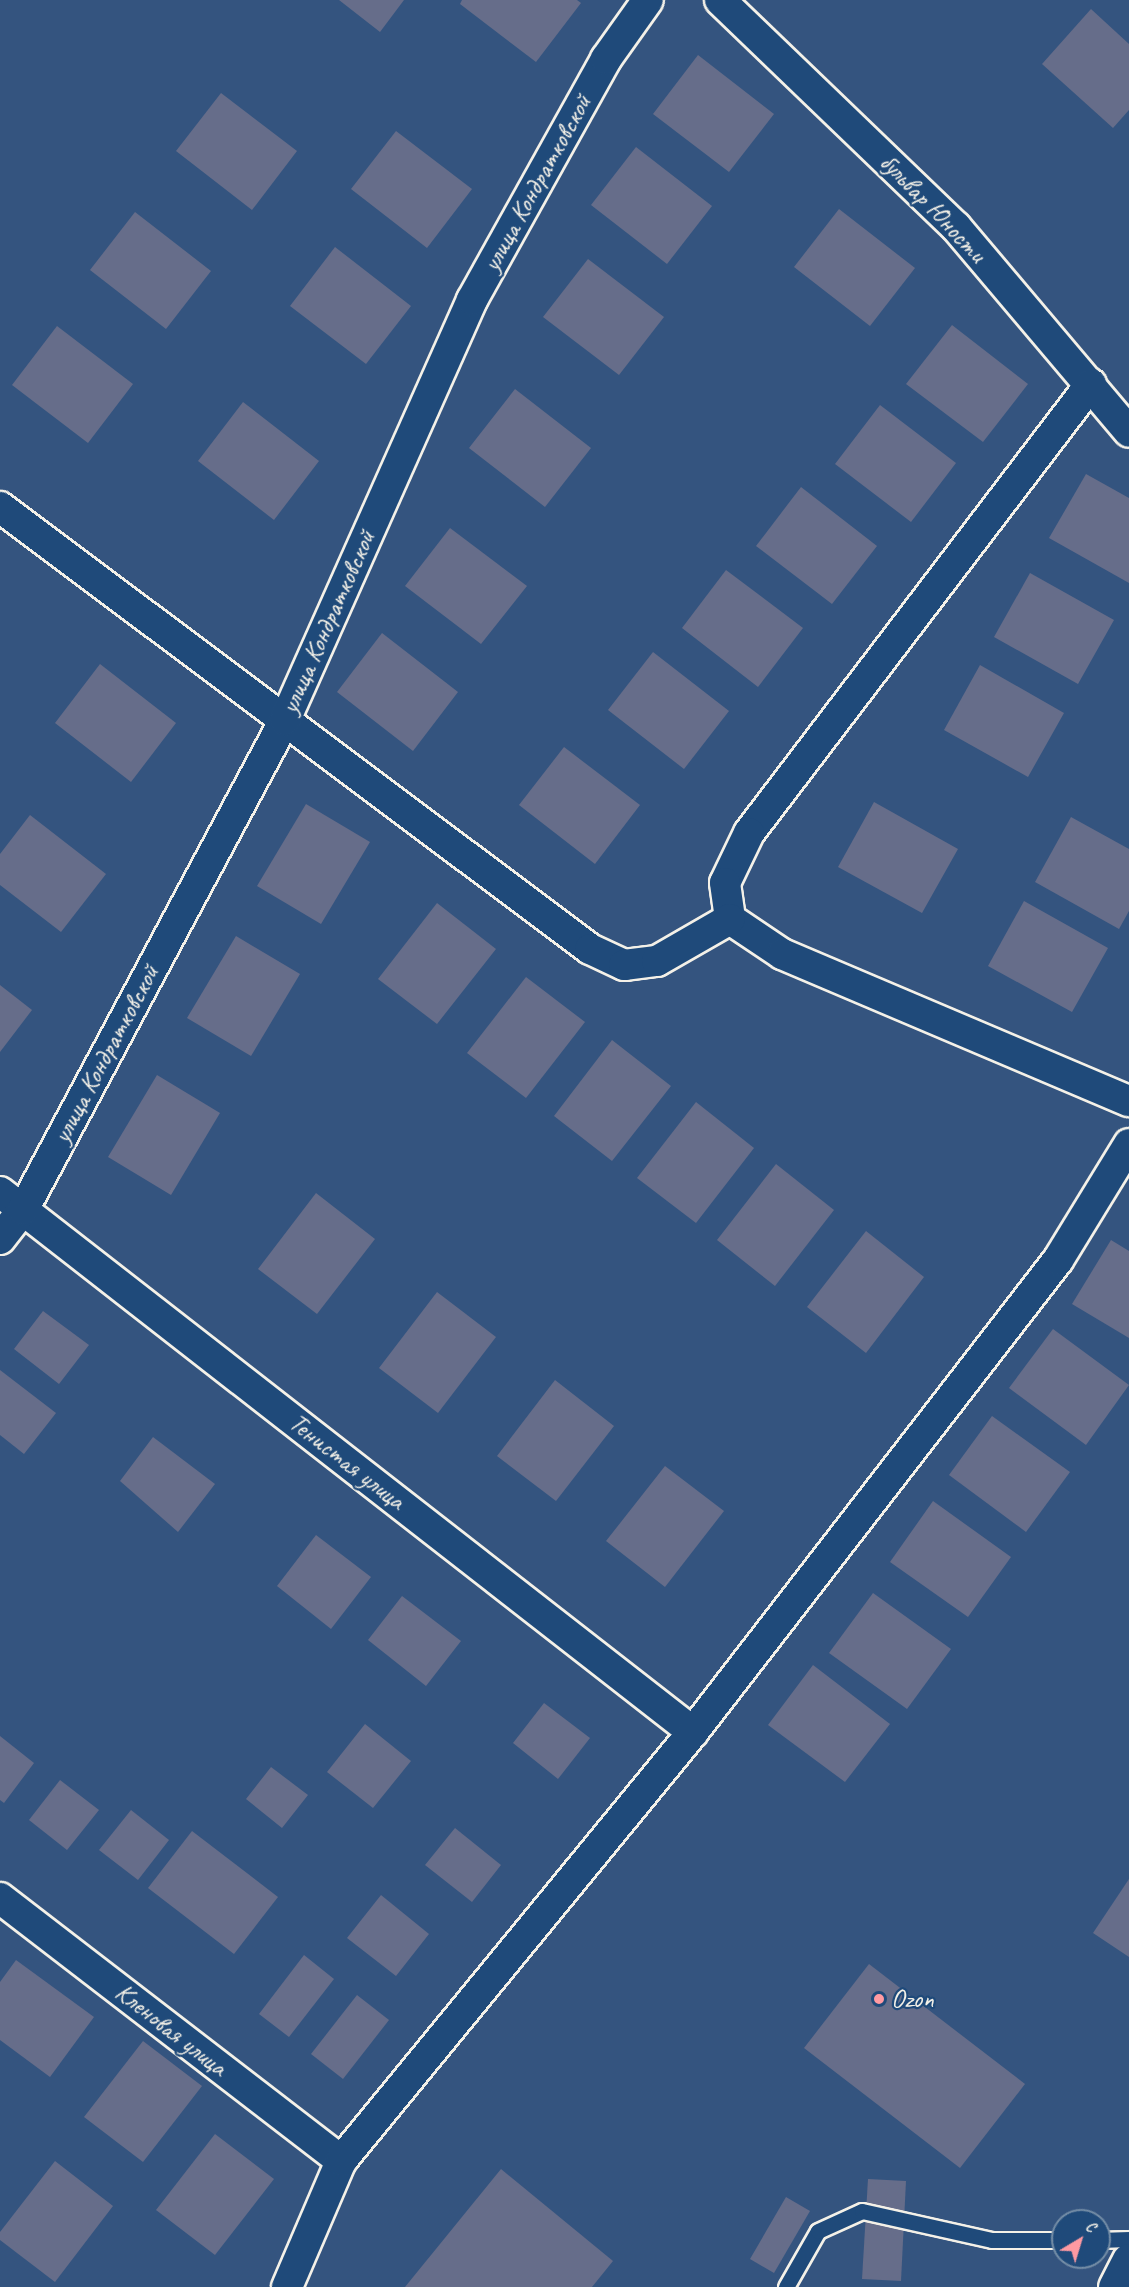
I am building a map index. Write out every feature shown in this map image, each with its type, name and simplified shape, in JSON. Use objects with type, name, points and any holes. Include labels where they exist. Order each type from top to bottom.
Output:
[{"type":"main road","points":[[1115,2287],[1129,2260]]},
{"type":"street","name":"улица Кондратковской","points":[[0,1239],[11,1201],[285,720],[472,300],[606,59],[648,0]]},
{"type":"street","name":"бульвар Юности","points":[[720,0],[956,227],[1091,384],[1129,432]]},
{"type":"street","points":[[729,919],[725,883],[749,833],[1091,384]]},
{"type":"street","points":[[0,507],[580,942],[624,965],[657,961],[729,919]]},
{"type":"street","points":[[729,919],[782,954],[1129,1101]]},
{"type":"street","points":[[287,2287],[341,2161],[693,1732],[1058,1260],[1129,1144]]},
{"type":"street","name":"Тенистая улица","points":[[11,1201],[693,1732]]},
{"type":"street","name":"Кленовая улица","points":[[0,1899],[341,2161]]},
{"type":"lane","points":[[786,2287],[818,2231],[862,2211],[992,2240],[1051,2240]]},
{"type":"lane","points":[[1111,2240],[1129,2240]]},
{"type":"building","points":[[339,0],[404,0],[380,32]]},
{"type":"building","points":[[462,0],[577,0],[581,3],[536,62],[460,4]]},
{"type":"building","points":[[1091,9],[1129,44],[1129,110],[1113,128],[1042,64]]},
{"type":"building","points":[[698,55],[774,114],[729,172],[653,114]]},
{"type":"building","points":[[221,93],[297,151],[252,210],[176,151]]},
{"type":"building","points":[[396,131],[472,189],[427,248],[351,189]]},
{"type":"building","points":[[636,147],[712,206],[667,264],[591,205]]},
{"type":"building","points":[[839,209],[915,268],[870,326],[794,267]]},
{"type":"building","points":[[135,212],[211,271],[166,329],[90,270]]},
{"type":"building","points":[[335,247],[411,306],[366,364],[290,306]]},
{"type":"building","points":[[588,259],[664,317],[619,375],[543,317]]},
{"type":"building","points":[[952,325],[1028,384],[983,442],[906,384]]},
{"type":"building","points":[[57,326],[133,384],[88,443],[12,385]]},
{"type":"building","points":[[515,389],[591,448],[545,507],[469,448]]},
{"type":"building","points":[[243,402],[319,461],[274,520],[198,461]]},
{"type":"building","points":[[880,405],[956,463],[911,522],[835,464]]},
{"type":"building","points":[[1086,474],[1129,498],[1129,583],[1049,538]]},
{"type":"building","points":[[801,487],[877,546],[832,604],[756,546]]},
{"type":"building","points":[[450,528],[527,586],[481,644],[405,586]]},
{"type":"building","points":[[726,570],[803,628],[758,687],[682,628]]},
{"type":"building","points":[[1030,573],[1114,620],[1078,684],[994,637]]},
{"type":"building","points":[[382,633],[458,692],[413,751],[337,692]]},
{"type":"building","points":[[653,652],[729,711],[684,769],[608,710]]},
{"type":"building","points":[[100,664],[176,723],[131,782],[55,723]]},
{"type":"building","points":[[980,665],[1064,713],[1028,777],[944,730]]},
{"type":"building","points":[[564,747],[640,805],[595,864],[519,805]]},
{"type":"building","points":[[874,802],[958,849],[922,913],[838,867]]},
{"type":"building","points":[[306,804],[370,842],[321,924],[257,886]]},
{"type":"building","points":[[30,815],[106,874],[61,932],[0,885],[0,854]]},
{"type":"building","points":[[1071,817],[1129,849],[1129,911],[1119,929],[1035,882]]},
{"type":"building","points":[[1024,901],[1108,948],[1072,1012],[988,966]]},
{"type":"building","points":[[437,903],[496,949],[437,1024],[378,979]]},
{"type":"building","points":[[236,936],[300,974],[251,1056],[187,1018]]},
{"type":"building","points":[[526,977],[585,1022],[526,1098],[467,1053]]},
{"type":"building","points":[[0,985],[32,1010],[0,1052]]},
{"type":"building","points":[[612,1040],[671,1086],[612,1161],[554,1116]]},
{"type":"building","points":[[157,1075],[220,1113],[171,1195],[108,1157]]},
{"type":"building","points":[[696,1102],[754,1148],[696,1223],[637,1178]]},
{"type":"building","points":[[776,1164],[834,1210],[775,1286],[717,1240]]},
{"type":"building","points":[[316,1193],[375,1239],[317,1314],[258,1269]]},
{"type":"building","points":[[866,1231],[924,1277],[866,1353],[807,1307]]},
{"type":"building","points":[[1111,1240],[1129,1251],[1129,1338],[1072,1304]]},
{"type":"building","points":[[437,1292],[496,1337],[438,1413],[379,1368]]},
{"type":"building","points":[[43,1311],[89,1345],[59,1384],[14,1349]]},
{"type":"building","points":[[1053,1329],[1129,1385],[1086,1445],[1009,1388]]},
{"type":"building","points":[[0,1370],[56,1413],[24,1454],[0,1435]]},
{"type":"building","points":[[555,1380],[614,1426],[556,1501],[497,1456]]},
{"type":"building","points":[[992,1416],[1070,1472],[1026,1532],[949,1475]]},
{"type":"building","points":[[153,1437],[215,1484],[178,1532],[120,1481]]},
{"type":"building","points":[[665,1466],[724,1511],[665,1587],[606,1541]]},
{"type":"building","points":[[933,1501],[1011,1557],[968,1617],[890,1562]]},
{"type":"building","points":[[316,1535],[371,1577],[331,1629],[277,1586]]},
{"type":"building","points":[[873,1593],[951,1649],[907,1709],[829,1653]]},
{"type":"building","points":[[402,1596],[461,1641],[426,1686],[368,1640]]},
{"type":"building","points":[[813,1665],[890,1724],[845,1782],[768,1725]]},
{"type":"building","points":[[544,1703],[590,1738],[558,1779],[513,1743]]},
{"type":"building","points":[[365,1724],[411,1761],[373,1808],[327,1772]]},
{"type":"building","points":[[0,1736],[34,1763],[4,1803],[0,1800]]},
{"type":"building","points":[[271,1767],[308,1795],[282,1828],[246,1799]]},
{"type":"building","points":[[60,1780],[99,1810],[67,1850],[29,1820]]},
{"type":"building","points":[[131,1810],[169,1840],[138,1880],[99,1850]]},
{"type":"building","points":[[455,1828],[501,1865],[472,1902],[425,1865]]},
{"type":"building","points":[[192,1831],[278,1897],[234,1954],[148,1888]]},
{"type":"building","points":[[1129,1879],[1129,1957],[1093,1933]]},
{"type":"building","points":[[381,1895],[429,1934],[396,1976],[347,1938]]},
{"type":"building","points":[[304,1955],[334,1979],[289,2037],[259,2014]]},
{"type":"building","points":[[16,1960],[94,2017],[50,2077],[0,2040],[0,1982]]},
{"type":"building","points":[[869,1964],[1025,2084],[960,2168],[804,2048]]},
{"type":"building","points":[[357,1995],[389,2020],[343,2079],[311,2054]]},
{"type":"building","points":[[143,2041],[202,2086],[143,2162],[84,2117]]},
{"type":"building","points":[[215,2134],[274,2179],[215,2255],[156,2210]]},
{"type":"building","points":[[55,2161],[113,2206],[55,2282],[0,2240],[0,2232]]},
{"type":"building","points":[[501,2169],[613,2261],[592,2287],[405,2287]]},
{"type":"building","points":[[868,2179],[906,2181],[901,2281],[862,2279]]},
{"type":"building","points":[[786,2197],[810,2211],[774,2273],[750,2259]]},
{"type":"place","name":"Ozon","points":[[879,1999]]}]
